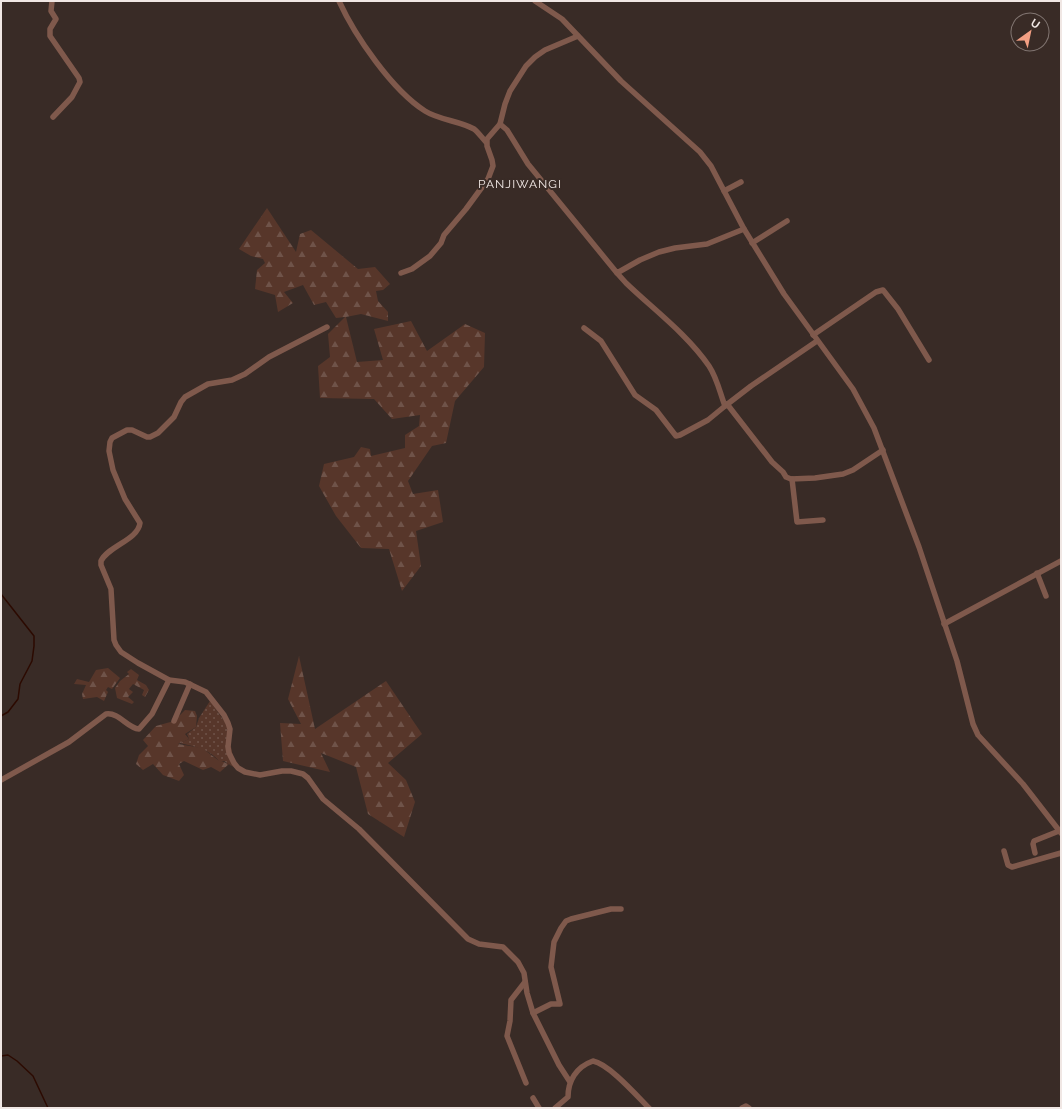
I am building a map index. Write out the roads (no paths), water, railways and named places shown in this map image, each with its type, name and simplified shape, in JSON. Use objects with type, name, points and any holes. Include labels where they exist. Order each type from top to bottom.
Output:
[{"type":"street","points":[[52,1],[51,11],[56,19],[50,29],[50,36],[79,78],[80,82],[72,97],[53,117]]},
{"type":"street","points":[[339,1],[368,50],[394,84],[425,111],[474,130],[486,142],[493,166],[488,179],[466,210],[444,235],[441,243],[430,256],[412,269],[401,273]]},
{"type":"street","points":[[535,1],[562,19],[621,81],[700,152],[711,166],[744,229],[784,294],[853,389],[874,428],[920,547],[959,668],[973,724],[978,735],[1023,784],[1060,832],[1034,841],[1032,844],[1035,853]]},
{"type":"street","points":[[486,142],[500,124],[510,91],[526,66],[545,50],[578,36]]},
{"type":"street","points":[[500,124],[507,130],[528,164],[617,273],[684,338],[705,361],[714,377],[726,405],[772,462],[786,476],[792,479],[815,478],[843,474],[852,470],[883,450]]},
{"type":"street","points":[[724,191],[741,182]]},
{"type":"street","points":[[752,243],[787,221]]},
{"type":"street","points":[[617,273],[640,260],[659,252],[675,248],[707,244],[744,229]]},
{"type":"street","points":[[813,335],[876,292],[883,290],[898,309],[929,360]]},
{"type":"street","points":[[328,327],[269,357],[246,374],[232,380],[208,384],[185,398],[181,402],[174,417],[158,433],[147,437],[132,430],[127,430],[112,438],[109,450],[118,482],[140,523],[137,531],[108,552],[102,557],[101,561],[102,570],[111,589],[114,640],[118,648],[125,655],[169,680],[190,684],[206,692],[224,715],[230,729],[228,747],[229,753],[238,768],[244,772],[256,775],[291,771],[303,774],[308,778],[323,799],[359,828],[468,938],[479,944],[499,946],[506,949],[523,970],[528,998],[534,1013],[559,1065],[570,1082]]},
{"type":"street","points":[[584,328],[601,342],[635,395],[656,410],[676,436],[704,423],[751,386],[817,341]]},
{"type":"street","points":[[792,479],[797,522],[823,520]]},
{"type":"street","points":[[944,624],[1061,560]]},
{"type":"street","points":[[1038,573],[1046,596]]},
{"type":"street","points":[[1,780],[69,742],[105,715],[114,715],[139,729],[156,708],[169,680]]},
{"type":"street","points":[[174,720],[190,684]]},
{"type":"street","points":[[1004,851],[1008,865],[1012,868],[1061,853]]},
{"type":"street","points":[[534,1013],[551,1004],[560,1004],[551,967],[554,942],[566,921],[611,909],[621,908]]},
{"type":"street","points":[[525,982],[511,1000],[510,1021],[507,1036],[526,1083]]},
{"type":"street","points":[[556,1108],[568,1097],[570,1082],[578,1070],[587,1063],[595,1061],[615,1075],[649,1108]]},
{"type":"street","points":[[533,1098],[539,1108]]},
{"type":"street","points":[[742,1108],[746,1106],[749,1108]]},
{"type":"waterway","points":[[1,594],[34,636],[32,661],[20,684],[18,699],[8,712],[1,716]]},
{"type":"waterway","points":[[1,1056],[8,1055],[33,1076],[48,1108]]},
{"type":"district","name":"PANJIWANGI","points":[[520,184]]}]
